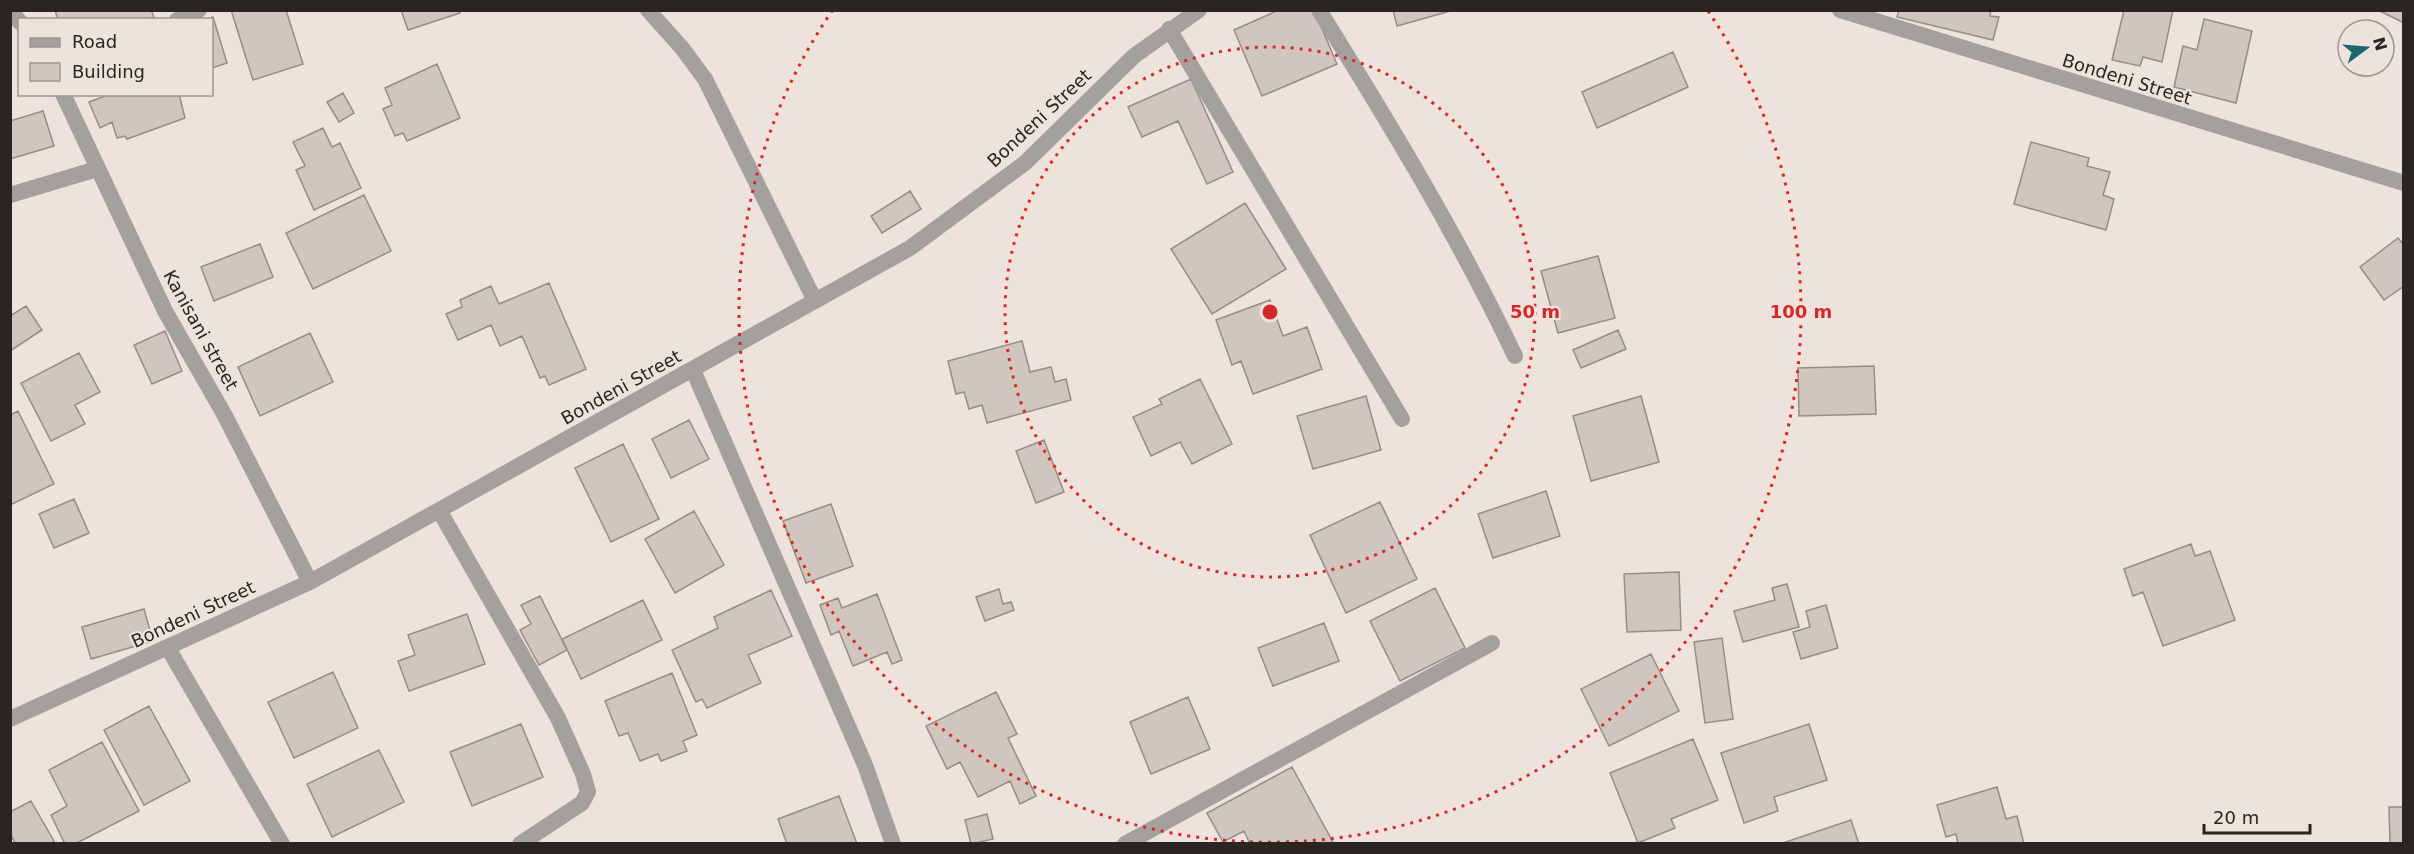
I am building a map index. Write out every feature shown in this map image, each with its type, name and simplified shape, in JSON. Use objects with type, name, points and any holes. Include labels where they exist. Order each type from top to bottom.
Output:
[{"type":"street","points":[[181,18],[199,10]]},
{"type":"street","points":[[648,10],[682,48],[705,79],[815,301]]},
{"type":"street","name":"Bondeni Street","points":[[10,719],[310,582],[910,248],[1025,163],[1134,56],[1199,10]]},
{"type":"street","points":[[1319,10],[1420,178],[1486,296],[1515,356]]},
{"type":"street","name":"Bondeni Street","points":[[1840,10],[2403,183]]},
{"type":"street","points":[[1170,29],[1402,418]]},
{"type":"street","name":"Kanisani street","points":[[64,96],[165,311],[224,414],[310,582]]},
{"type":"street","points":[[10,195],[97,168]]},
{"type":"street","points":[[693,370],[865,765],[893,843]]},
{"type":"street","points":[[439,510],[558,718],[583,774],[588,792],[582,803],[520,843]]},
{"type":"street","points":[[1125,843],[1492,644]]},
{"type":"street","points":[[168,648],[282,843]]},
{"type":"building","points":[[55,10],[151,10],[154,17],[152,18],[57,18]]},
{"type":"building","points":[[231,10],[286,10],[303,64],[253,80]]},
{"type":"building","points":[[401,10],[459,10],[460,13],[408,30]]},
{"type":"building","points":[[1279,10],[1314,10],[1337,64],[1262,96],[1234,30]]},
{"type":"building","points":[[1393,10],[1454,10],[1397,26]]},
{"type":"building","points":[[1899,10],[1991,10],[1990,16],[1999,17],[1993,40],[1897,17]]},
{"type":"building","points":[[2124,10],[2173,10],[2162,62],[2143,57],[2140,66],[2112,60]]},
{"type":"building","points":[[2378,10],[2404,10],[2404,23]]},
{"type":"building","points":[[213,17],[227,63],[213,68],[213,18],[210,18]]},
{"type":"building","points":[[2204,19],[2252,31],[2236,103],[2174,87],[2183,46],[2197,50]]},
{"type":"building","points":[[1673,52],[1688,87],[1597,128],[1582,92]]},
{"type":"building","points":[[437,64],[460,118],[407,141],[403,133],[395,136],[383,109],[392,105],[385,88]]},
{"type":"building","points":[[1191,79],[1233,172],[1207,184],[1178,121],[1142,137],[1128,107]]},
{"type":"building","points":[[343,93],[354,113],[339,122],[327,102]]},
{"type":"building","points":[[105,96],[180,96],[185,118],[127,139],[125,136],[117,138],[112,122],[100,128],[89,102]]},
{"type":"building","points":[[43,111],[54,146],[10,159],[10,121]]},
{"type":"building","points":[[323,128],[332,147],[340,143],[361,188],[314,210],[296,170],[305,166],[293,142]]},
{"type":"building","points":[[2031,142],[2089,158],[2087,166],[2110,172],[2103,195],[2114,199],[2106,230],[2014,204]]},
{"type":"building","points":[[910,191],[921,209],[882,233],[871,216]]},
{"type":"building","points":[[364,195],[391,251],[313,289],[286,233]]},
{"type":"building","points":[[1245,203],[1286,269],[1212,314],[1171,249]]},
{"type":"building","points":[[2398,238],[2404,245],[2404,286],[2384,300],[2360,267]]},
{"type":"building","points":[[260,244],[273,277],[214,301],[201,267]]},
{"type":"building","points":[[1598,256],[1615,318],[1558,333],[1541,271]]},
{"type":"building","points":[[549,283],[586,369],[549,385],[545,376],[540,378],[522,336],[500,346],[491,325],[458,340],[446,314],[462,307],[460,300],[491,286],[499,304]]},
{"type":"building","points":[[1270,300],[1283,336],[1307,327],[1322,369],[1253,394],[1241,361],[1232,365],[1216,320]]},
{"type":"building","points":[[26,306],[42,330],[10,351],[10,316]]},
{"type":"building","points":[[1618,330],[1626,349],[1581,368],[1573,350]]},
{"type":"building","points":[[165,331],[182,371],[152,384],[134,345]]},
{"type":"building","points":[[310,333],[333,382],[260,416],[238,367]]},
{"type":"building","points":[[1022,341],[1030,372],[1051,367],[1055,382],[1066,379],[1071,400],[987,423],[982,405],[969,409],[964,392],[956,394],[948,361]]},
{"type":"building","points":[[79,353],[100,392],[75,405],[85,424],[51,441],[21,383]]},
{"type":"building","points":[[1874,366],[1876,414],[1799,416],[1798,368]]},
{"type":"building","points":[[1200,379],[1232,444],[1192,464],[1180,442],[1151,456],[1133,417],[1162,404],[1159,399]]},
{"type":"building","points":[[1366,396],[1381,450],[1313,469],[1297,416]]},
{"type":"building","points":[[1641,396],[1659,462],[1591,481],[1573,416]]},
{"type":"building","points":[[18,411],[54,484],[10,505],[10,415]]},
{"type":"building","points":[[689,420],[709,459],[671,478],[652,439]]},
{"type":"building","points":[[1044,440],[1064,492],[1036,503],[1016,451]]},
{"type":"building","points":[[623,444],[659,519],[611,542],[575,468]]},
{"type":"building","points":[[1546,491],[1560,536],[1493,558],[1478,514]]},
{"type":"building","points":[[74,499],[89,533],[54,548],[39,514]]},
{"type":"building","points":[[1380,502],[1417,579],[1346,613],[1310,535]]},
{"type":"building","points":[[831,504],[853,566],[806,583],[783,521]]},
{"type":"building","points":[[694,511],[724,565],[675,593],[645,539]]},
{"type":"building","points":[[2191,544],[2195,556],[2210,551],[2235,620],[2163,646],[2143,592],[2133,596],[2124,569]]},
{"type":"building","points":[[1679,572],[1681,630],[1627,632],[1624,574]]},
{"type":"building","points":[[1787,584],[1799,627],[1743,642],[1734,611],[1775,600],[1772,588]]},
{"type":"building","points":[[1435,588],[1465,648],[1400,681],[1370,621]]},
{"type":"building","points":[[999,589],[1003,604],[1011,602],[1014,610],[985,621],[976,597]]},
{"type":"building","points":[[771,590],[792,636],[748,655],[761,683],[707,708],[702,699],[696,702],[672,650],[718,628],[714,617]]},
{"type":"building","points":[[877,594],[902,660],[892,664],[887,652],[853,666],[839,631],[831,635],[820,605],[838,598],[842,608]]},
{"type":"building","points":[[540,596],[567,650],[539,665],[520,630],[531,624],[521,605]]},
{"type":"building","points":[[643,600],[662,640],[581,679],[562,639]]},
{"type":"building","points":[[1826,605],[1838,648],[1801,659],[1793,632],[1810,627],[1806,611]]},
{"type":"building","points":[[144,609],[153,641],[91,659],[82,627]]},
{"type":"building","points":[[467,614],[485,664],[409,691],[398,661],[415,655],[408,635]]},
{"type":"building","points":[[1324,623],[1339,661],[1273,686],[1258,648]]},
{"type":"building","points":[[1722,638],[1733,719],[1705,723],[1694,642]]},
{"type":"building","points":[[1651,654],[1679,711],[1609,746],[1581,689]]},
{"type":"building","points":[[333,672],[358,728],[294,758],[268,702]]},
{"type":"building","points":[[672,673],[697,735],[683,741],[687,751],[661,761],[658,754],[640,761],[628,733],[619,736],[605,701]]},
{"type":"building","points":[[996,692],[1017,734],[1008,738],[1036,796],[1020,804],[1010,781],[978,797],[960,762],[947,769],[926,726]]},
{"type":"building","points":[[1188,697],[1210,749],[1151,774],[1130,722]]},
{"type":"building","points":[[149,706],[190,781],[144,805],[104,730]]},
{"type":"building","points":[[521,724],[543,777],[472,806],[450,752]]},
{"type":"building","points":[[1809,724],[1827,780],[1774,797],[1778,811],[1744,823],[1721,753]]},
{"type":"building","points":[[1693,739],[1718,800],[1671,819],[1675,828],[1638,843],[1610,773]]},
{"type":"building","points":[[102,742],[139,811],[75,844],[65,844],[51,815],[67,806],[49,770]]},
{"type":"building","points":[[379,750],[404,802],[332,837],[307,784]]},
{"type":"building","points":[[1292,767],[1334,844],[1250,844],[1244,831],[1223,842],[1207,813]]},
{"type":"building","points":[[1997,787],[2006,819],[2017,816],[2024,844],[1958,844],[1956,834],[1946,837],[1937,805]]},
{"type":"building","points":[[839,796],[857,844],[787,844],[778,819]]},
{"type":"building","points":[[31,801],[54,841],[50,844],[16,844],[10,834],[10,812]]},
{"type":"building","points":[[2389,807],[2404,807],[2404,844],[2390,844]]},
{"type":"building","points":[[987,814],[993,839],[971,844],[965,820]]},
{"type":"building","points":[[1851,820],[1859,844],[1780,844]]}]
